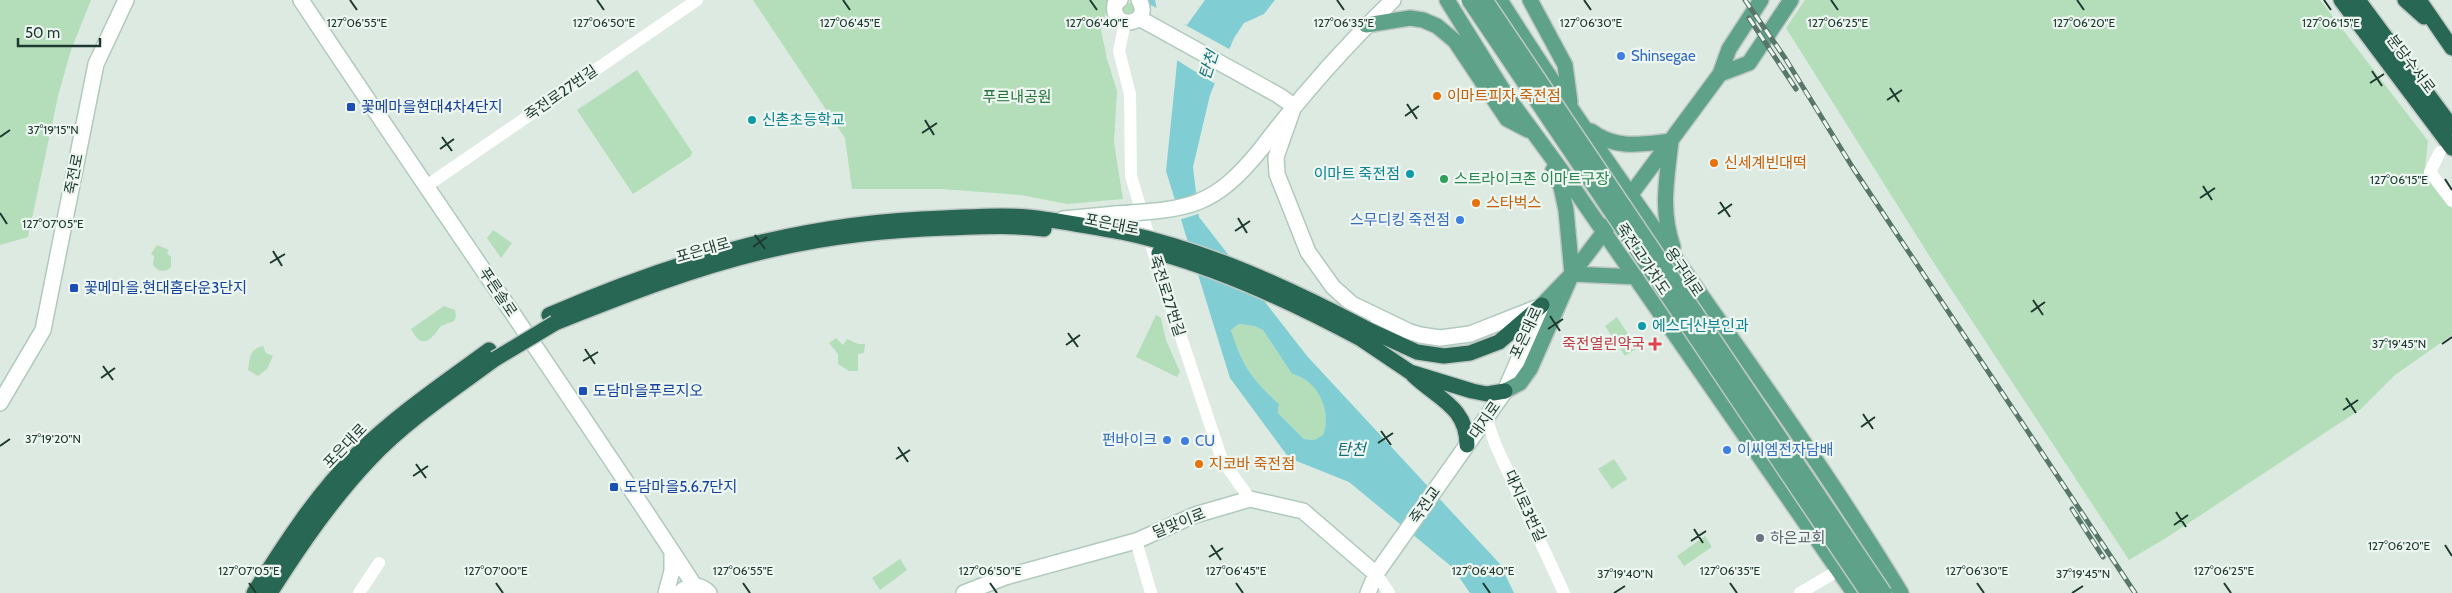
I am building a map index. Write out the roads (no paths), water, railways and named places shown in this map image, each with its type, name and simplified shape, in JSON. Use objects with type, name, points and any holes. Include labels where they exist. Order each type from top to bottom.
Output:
[{"type":"highway","name":"분당수서로","points":[[2341,0],[2446,150]]},
{"type":"highway","name":"분당수서로","points":[[2358,0],[2452,127]]},
{"type":"highway","points":[[2405,0],[2442,33]]},
{"type":"highway","points":[[2419,0],[2452,48]]},
{"type":"highway","name":"포은대로","points":[[552,319],[669,267],[759,241],[818,229],[912,219],[1015,216],[1054,220],[1120,237],[1240,281],[1364,334],[1417,352],[1444,356],[1470,353],[1499,342],[1542,306]]},
{"type":"highway","name":"포은대로","points":[[552,319],[672,278],[762,252],[830,238],[905,230],[1028,227],[1120,237]]},
{"type":"highway","points":[[492,355],[552,319]]},
{"type":"highway","name":"포은대로","points":[[1364,334],[1410,372],[1472,391],[1487,394],[1505,391]]},
{"type":"highway","name":"포은대로","points":[[254,593],[303,519],[357,454],[406,412],[492,355]]},
{"type":"highway","name":"포은대로","points":[[270,593],[316,523],[371,458],[492,355]]},
{"type":"highway","points":[[1410,372],[1462,416],[1467,430],[1466,447]]},
{"type":"main road","points":[[1447,0],[1480,56],[1535,137],[1561,170],[1636,277],[1854,593]]},
{"type":"main road","name":"죽전고가차도","points":[[1469,0],[1868,593]]},
{"type":"main road","name":"죽전고가차도","points":[[1485,0],[1884,593]]},
{"type":"main road","name":"용구대로","points":[[1500,0],[1583,125],[1838,493],[1901,593]]},
{"type":"main road","points":[[1530,0],[1565,65],[1571,106]]},
{"type":"main road","name":"포은대로","points":[[1542,306],[1572,274],[1720,74],[1729,49],[1762,0]]},
{"type":"main road","points":[[1720,74],[1749,63],[1791,0]]},
{"type":"main road","points":[[1366,25],[1410,18],[1423,20],[1437,26],[1455,41],[1507,118],[1535,137],[1561,187],[1568,225],[1572,274],[1636,277]]},
{"type":"main road","points":[[1583,125],[1600,138],[1612,144],[1635,145],[1671,141],[1664,211],[1667,229],[1678,263]]},
{"type":"main road","points":[[1561,170],[1577,169],[1585,163],[1590,156],[1593,139]]},
{"type":"main road","name":"포은대로","points":[[1505,391],[1520,383],[1530,369],[1572,274]]},
{"type":"street","name":"죽전로","points":[[0,403],[43,330],[96,64],[126,0]]},
{"type":"street","name":"푸른솔로","points":[[301,0],[425,187],[611,458],[694,585]]},
{"type":"street","name":"죽전로27번길","points":[[425,187],[697,0]]},
{"type":"street","points":[[1120,0],[1116,4],[1115,13],[1138,21],[1278,95],[1294,106]]},
{"type":"street","points":[[1138,21],[1143,10],[1139,0]]},
{"type":"street","points":[[1054,220],[1164,211],[1208,199],[1241,174],[1294,106],[1366,25],[1393,0]]},
{"type":"street","name":"죽전로27번길","points":[[1138,21],[1119,51],[1130,94],[1131,176],[1159,271],[1222,460],[1250,499]]},
{"type":"street","points":[[1294,106],[1276,157],[1277,174],[1308,252],[1333,287],[1352,304],[1408,331],[1440,338],[1470,334],[1542,306]]},
{"type":"street","points":[[2446,150],[2430,172],[2452,201]]},
{"type":"street","name":"대지로","points":[[1466,447],[1505,391],[1542,306]]},
{"type":"street","name":"대지로3번길","points":[[1486,418],[1496,446],[1564,593]]},
{"type":"street","name":"죽전교","points":[[1376,574],[1466,447]]},
{"type":"street","name":"달맞이로","points":[[964,593],[1004,577],[1136,541],[1195,515],[1250,499],[1303,511],[1376,574]]},
{"type":"street","points":[[1136,541],[1151,593]]},
{"type":"street","points":[[666,593],[672,571],[672,552]]},
{"type":"street","points":[[359,593],[379,563]]},
{"type":"street","points":[[1800,593],[1839,570]]},
{"type":"street","points":[[1368,593],[1376,574]]},
{"type":"street","points":[[1376,574],[1390,593]]},
{"type":"street","points":[[680,593],[694,585],[701,587],[709,593]]},
{"type":"water","name":"탄천","points":[[1147,0],[1155,0],[1159,20],[1187,25],[1205,0],[1275,0],[1264,14],[1244,23],[1234,38],[1210,95],[1193,167],[1199,217],[1307,356],[1500,564],[1514,593],[1470,593],[1452,567],[1349,482],[1289,458],[1230,378],[1166,171],[1178,53],[1148,31]],"holes":[[[1239,324],[1254,326],[1263,330],[1292,374],[1301,377],[1316,390],[1321,398],[1326,416],[1323,435],[1314,440],[1304,439],[1278,413],[1279,404],[1261,387],[1249,371],[1231,330]]]},
{"type":"railway","points":[[1745,0],[1785,58],[1853,168],[2135,593]]},
{"type":"railway","points":[[1749,18],[1796,89]]},
{"type":"railway","points":[[2072,509],[2103,557]]},
{"type":"place","name":"Shinsegae","points":[[1621,56]]},
{"type":"place","name":"이마트피자 죽전점","points":[[1437,96]]},
{"type":"place","name":"꽃메마을현대4차4단지","points":[[351,107]]},
{"type":"place","name":"신촌초등학교","points":[[752,120]]},
{"type":"place","name":"신세계빈대떡","points":[[1714,163]]},
{"type":"place","name":"이마트 죽전점","points":[[1410,174]]},
{"type":"place","name":"스트라이크존 이마트구장","points":[[1444,179]]},
{"type":"place","name":"스타벅스","points":[[1476,203]]},
{"type":"place","name":"스무디킹 죽전점","points":[[1460,220]]},
{"type":"place","name":"꽃메마을.현대홈타운3단지","points":[[74,288]]},
{"type":"place","name":"에스더산부인과","points":[[1642,326]]},
{"type":"place","name":"죽전열린약국","points":[[1655,344]]},
{"type":"place","name":"도담마을푸르지오","points":[[583,391]]},
{"type":"place","name":"펀바이크","points":[[1167,440]]},
{"type":"place","name":"CU","points":[[1185,441]]},
{"type":"place","name":"이씨엠전자담배","points":[[1727,450]]},
{"type":"place","name":"지코바 죽전점","points":[[1199,464]]},
{"type":"place","name":"도담마을5.6.7단지","points":[[614,487]]},
{"type":"place","name":"하은교회","points":[[1760,538]]},
{"type":"park label","name":"푸르내공원","points":[[1017,97]]}]
